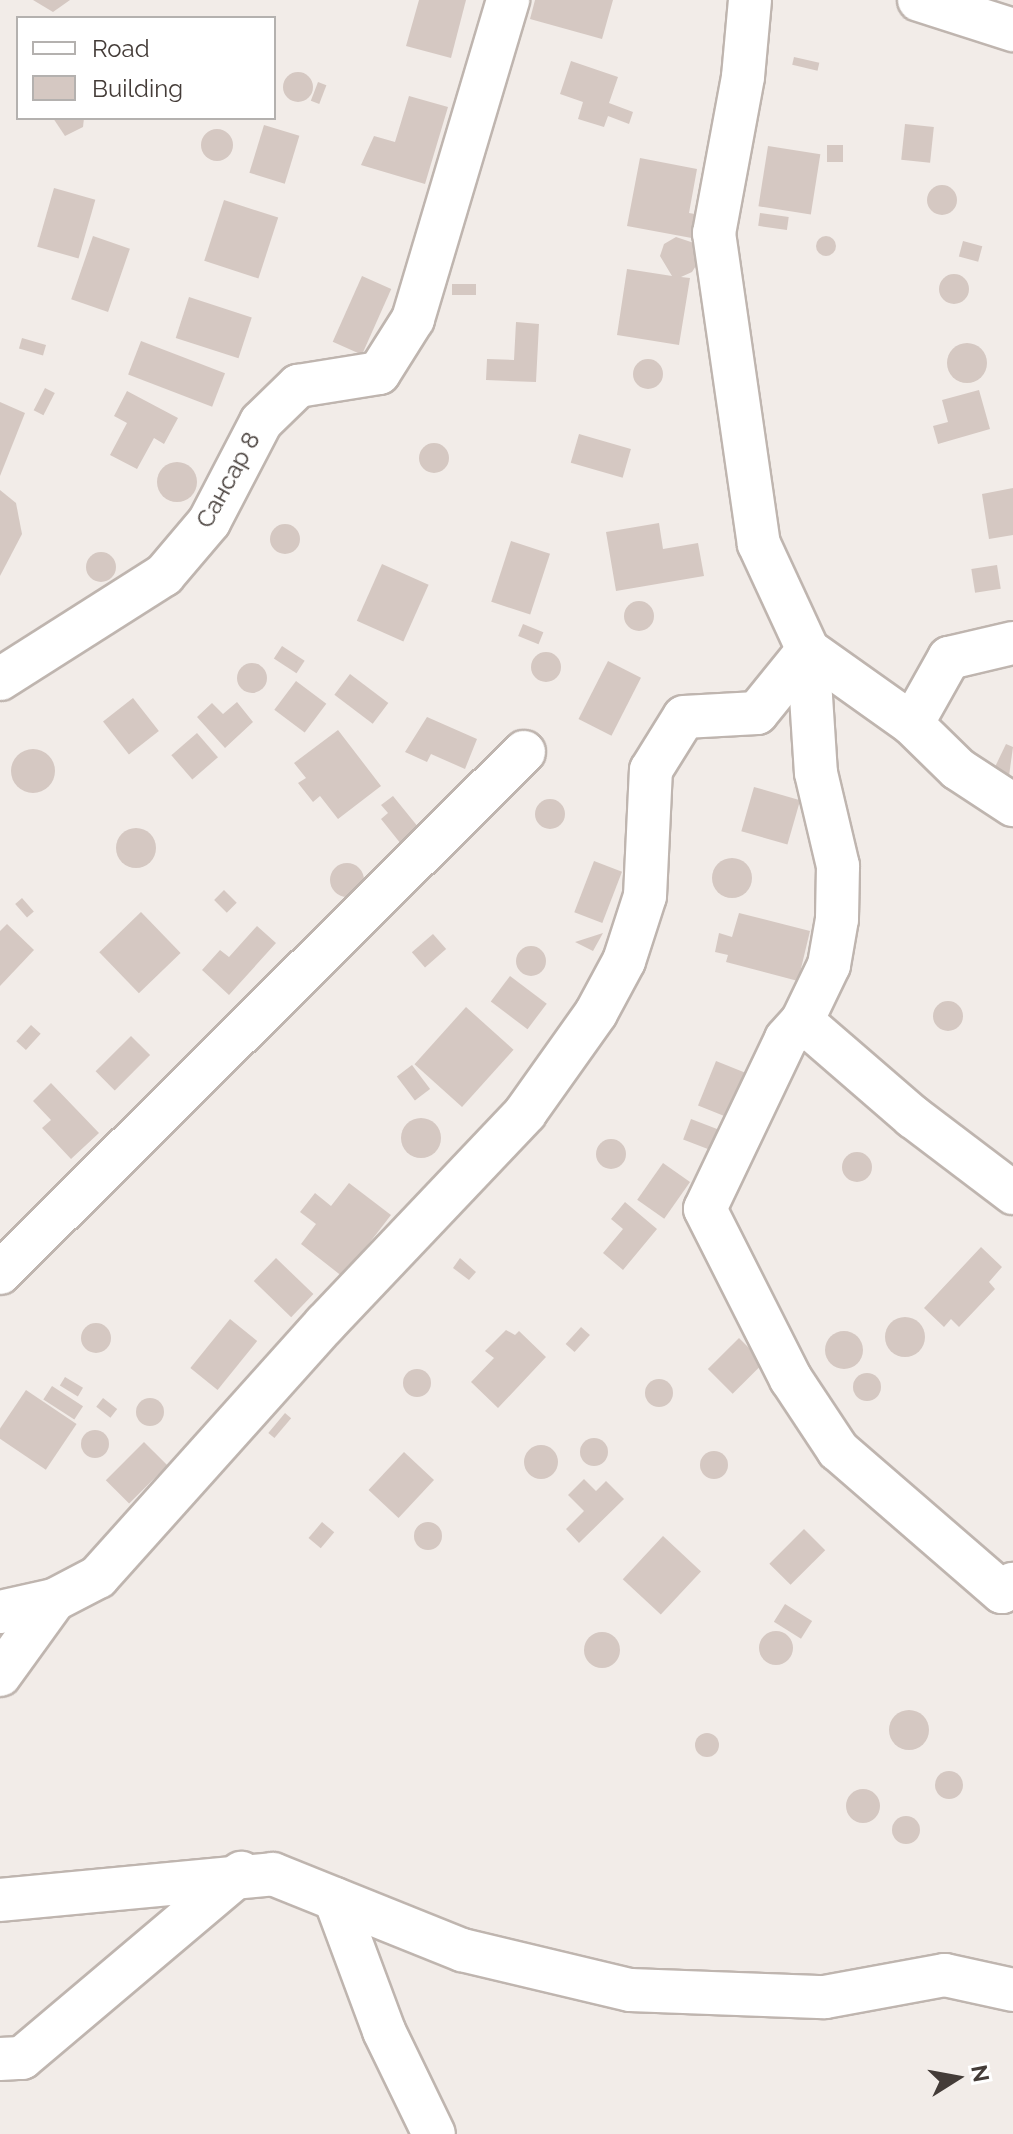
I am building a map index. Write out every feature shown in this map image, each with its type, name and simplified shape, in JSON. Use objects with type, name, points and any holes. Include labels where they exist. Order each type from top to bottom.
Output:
[{"type":"street","name":"Сансар 8","points":[[0,679],[164,575],[209,522],[261,422],[298,386],[379,373],[413,319],[508,0]]},
{"type":"street","points":[[750,0],[743,77],[714,233],[759,544],[808,650],[816,773],[838,866],[837,919],[829,965],[802,1021],[786,1039],[705,1209],[791,1379],[838,1450],[1002,1592],[1013,1584]]},
{"type":"street","points":[[919,0],[1013,30]]},
{"type":"street","points":[[912,724],[949,658],[1013,643]]},
{"type":"street","points":[[808,650],[912,724],[958,769],[1013,805]]},
{"type":"street","points":[[0,1612],[54,1600],[98,1577],[325,1324],[525,1113],[596,1013],[624,961],[645,896],[651,770],[684,717],[757,713],[808,650]]},
{"type":"street","points":[[0,1273],[524,752]]},
{"type":"street","points":[[802,1021],[913,1117],[1013,1193]]},
{"type":"street","points":[[0,1675],[54,1600]]},
{"type":"street","points":[[0,2059],[22,2058],[241,1873]]},
{"type":"street","points":[[0,1900],[241,1873],[273,1874],[462,1950],[630,1990],[825,1997],[945,1975],[1013,1990]]},
{"type":"street","points":[[335,1899],[384,2031],[434,2134]]},
{"type":"building","points":[[33,0],[70,0],[53,12]]},
{"type":"building","points":[[419,0],[466,0],[451,58],[406,46]]},
{"type":"building","points":[[535,0],[613,0],[602,39],[530,19]]},
{"type":"building","points":[[794,57],[819,63],[818,71],[792,65]]},
{"type":"building","points":[[571,61],[618,77],[609,103],[633,112],[629,124],[608,116],[604,127],[578,119],[583,102],[560,94]]},
{"type":"building","points":[[298,72],[304,73],[312,81],[312,93],[304,101],[298,102],[292,101],[284,93],[283,87],[284,81],[292,73]]},
{"type":"building","points":[[318,82],[326,85],[319,104],[311,101]]},
{"type":"building","points":[[409,96],[448,107],[425,184],[361,165],[374,136],[395,142]]},
{"type":"building","points":[[54,120],[84,120],[83,127],[65,136]]},
{"type":"building","points":[[905,124],[934,127],[930,163],[901,160]]},
{"type":"building","points":[[264,125],[299,136],[285,184],[249,173]]},
{"type":"building","points":[[217,129],[228,134],[233,145],[228,156],[217,161],[206,156],[201,145],[206,134]]},
{"type":"building","points":[[827,145],[843,145],[843,162],[827,162]]},
{"type":"building","points":[[768,146],[820,154],[811,215],[758,206]]},
{"type":"building","points":[[640,158],[697,169],[689,213],[701,215],[697,239],[627,226]]},
{"type":"building","points":[[942,185],[948,186],[956,194],[956,206],[948,214],[942,215],[936,214],[928,206],[927,200],[928,194],[936,186]]},
{"type":"building","points":[[54,188],[95,200],[79,258],[37,247]]},
{"type":"building","points":[[224,200],[278,218],[258,278],[204,261]]},
{"type":"building","points":[[760,213],[789,217],[787,230],[758,226]]},
{"type":"building","points":[[93,236],[130,249],[108,312],[71,299]]},
{"type":"building","points":[[826,236],[833,239],[836,246],[833,253],[826,256],[819,253],[816,246],[819,239]]},
{"type":"building","points":[[676,237],[694,243],[699,261],[692,272],[681,277],[690,278],[679,345],[617,335],[627,269],[672,276],[660,256],[664,244]]},
{"type":"building","points":[[963,241],[982,246],[978,262],[959,256]]},
{"type":"building","points":[[954,274],[960,275],[968,283],[968,295],[960,303],[954,304],[948,303],[940,295],[939,289],[940,283],[948,275]]},
{"type":"building","points":[[362,276],[391,289],[362,355],[333,342]]},
{"type":"building","points":[[452,284],[476,284],[476,295],[452,295]]},
{"type":"building","points":[[189,297],[252,317],[238,358],[176,338]]},
{"type":"building","points":[[516,322],[539,324],[536,382],[486,380],[487,359],[514,360]]},
{"type":"building","points":[[22,338],[46,345],[43,355],[19,349]]},
{"type":"building","points":[[141,341],[225,373],[212,407],[128,375]]},
{"type":"building","points":[[967,343],[981,349],[987,363],[981,377],[967,383],[953,377],[947,363],[953,349]]},
{"type":"building","points":[[648,359],[654,360],[662,368],[662,380],[654,388],[648,389],[642,388],[634,380],[633,374],[634,368],[642,360]]},
{"type":"building","points":[[45,388],[55,393],[43,415],[34,410]]},
{"type":"building","points":[[979,390],[990,429],[938,444],[933,426],[948,422],[942,400]]},
{"type":"building","points":[[127,391],[178,418],[164,444],[154,438],[137,469],[110,455],[127,423],[114,416]]},
{"type":"building","points":[[0,402],[25,413],[0,476]]},
{"type":"building","points":[[579,434],[631,449],[623,478],[571,463]]},
{"type":"building","points":[[434,443],[445,447],[449,458],[445,469],[434,473],[423,469],[419,458],[423,447]]},
{"type":"building","points":[[177,462],[191,468],[197,482],[191,496],[177,502],[163,496],[157,482],[163,468]]},
{"type":"building","points":[[1013,488],[1013,535],[989,539],[982,494]]},
{"type":"building","points":[[0,490],[16,503],[22,534],[0,576]]},
{"type":"building","points":[[659,523],[663,549],[698,543],[704,576],[616,591],[606,532]]},
{"type":"building","points":[[285,524],[291,525],[299,533],[299,545],[291,553],[285,554],[279,553],[271,545],[270,539],[271,533],[279,525]]},
{"type":"building","points":[[511,541],[550,554],[530,615],[491,602]]},
{"type":"building","points":[[101,552],[107,553],[115,561],[115,573],[107,581],[101,582],[95,581],[87,573],[86,567],[87,561],[95,553]]},
{"type":"building","points":[[382,564],[429,585],[403,641],[357,621]]},
{"type":"building","points":[[997,565],[1001,589],[975,593],[971,569]]},
{"type":"building","points":[[639,601],[645,602],[653,610],[653,622],[645,630],[639,631],[633,630],[625,622],[624,616],[625,610],[633,602]]},
{"type":"building","points":[[523,624],[543,632],[539,644],[518,636]]},
{"type":"building","points":[[282,646],[305,661],[296,673],[274,659]]},
{"type":"building","points":[[546,652],[557,656],[561,667],[557,678],[546,682],[535,678],[531,667],[535,656]]},
{"type":"building","points":[[608,661],[641,678],[611,736],[578,719]]},
{"type":"building","points":[[252,663],[258,664],[266,672],[266,684],[258,692],[252,693],[246,692],[238,684],[237,678],[238,672],[246,664]]},
{"type":"building","points":[[350,674],[388,703],[373,724],[334,695]]},
{"type":"building","points":[[296,681],[326,704],[305,733],[274,710]]},
{"type":"building","points":[[133,698],[159,731],[129,754],[103,721]]},
{"type":"building","points":[[237,702],[253,722],[225,748],[197,717],[212,703],[223,714]]},
{"type":"building","points":[[427,717],[477,739],[465,769],[431,754],[427,762],[405,752]]},
{"type":"building","points":[[338,730],[381,786],[338,819],[320,796],[313,802],[298,783],[306,778],[294,763]]},
{"type":"building","points":[[197,733],[218,757],[192,779],[171,755]]},
{"type":"building","points":[[1006,744],[1013,747],[1009,776],[994,769]]},
{"type":"building","points":[[33,749],[48,756],[55,771],[48,786],[33,793],[18,786],[11,771],[18,756]]},
{"type":"building","points":[[754,787],[800,800],[787,844],[741,831]]},
{"type":"building","points":[[393,796],[423,833],[405,849],[381,819],[388,813],[381,805]]},
{"type":"building","points":[[550,799],[556,800],[564,808],[564,820],[556,828],[550,829],[544,828],[536,820],[535,814],[536,808],[544,800]]},
{"type":"building","points":[[136,828],[150,834],[156,848],[150,862],[136,868],[122,862],[116,848],[122,834]]},
{"type":"building","points":[[732,858],[746,864],[752,878],[746,892],[732,898],[718,892],[712,878],[718,864]]},
{"type":"building","points":[[594,861],[622,872],[602,923],[574,912]]},
{"type":"building","points":[[347,863],[359,868],[364,880],[359,892],[347,897],[335,892],[330,880],[335,868]]},
{"type":"building","points":[[224,890],[237,903],[227,913],[214,900]]},
{"type":"building","points":[[22,898],[34,912],[27,917],[15,904]]},
{"type":"building","points":[[141,912],[181,953],[139,993],[99,952]]},
{"type":"building","points":[[739,913],[810,931],[798,981],[726,962],[728,955],[715,952],[719,933],[732,937]]},
{"type":"building","points":[[7,924],[34,950],[0,986],[0,931]]},
{"type":"building","points":[[257,926],[276,943],[229,995],[202,970],[220,950],[229,957]]},
{"type":"building","points":[[603,933],[593,951],[575,942]]},
{"type":"building","points":[[433,934],[446,949],[425,967],[412,952]]},
{"type":"building","points":[[531,946],[542,950],[546,961],[542,972],[531,976],[520,972],[516,961],[520,950]]},
{"type":"building","points":[[510,976],[547,1004],[527,1029],[491,1002]]},
{"type":"building","points":[[948,1001],[954,1002],[962,1010],[962,1022],[954,1030],[948,1031],[942,1030],[934,1022],[933,1016],[934,1010],[942,1002]]},
{"type":"building","points":[[466,1007],[514,1050],[462,1107],[414,1064]]},
{"type":"building","points":[[31,1025],[41,1034],[26,1050],[16,1041]]},
{"type":"building","points":[[131,1036],[150,1055],[115,1090],[96,1071]]},
{"type":"building","points":[[716,1061],[750,1075],[732,1119],[698,1106]]},
{"type":"building","points":[[412,1065],[430,1089],[415,1100],[397,1076]]},
{"type":"building","points":[[51,1083],[99,1133],[71,1159],[42,1128],[51,1120],[33,1101]]},
{"type":"building","points":[[421,1118],[435,1124],[441,1138],[435,1152],[421,1158],[407,1152],[401,1138],[407,1124]]},
{"type":"building","points":[[691,1119],[719,1130],[711,1150],[683,1140]]},
{"type":"building","points":[[611,1139],[617,1140],[625,1148],[625,1160],[617,1168],[611,1169],[605,1168],[597,1160],[596,1154],[597,1148],[605,1140]]},
{"type":"building","points":[[857,1152],[868,1156],[872,1167],[868,1178],[857,1182],[846,1178],[842,1167],[846,1156]]},
{"type":"building","points":[[663,1163],[690,1182],[664,1219],[637,1200]]},
{"type":"building","points":[[349,1183],[391,1215],[343,1277],[301,1244],[316,1224],[300,1212],[315,1193],[331,1206]]},
{"type":"building","points":[[625,1202],[657,1229],[623,1270],[603,1253],[623,1229],[611,1219]]},
{"type":"building","points":[[981,1247],[1002,1267],[989,1282],[995,1289],[959,1327],[951,1319],[944,1327],[924,1308]]},
{"type":"building","points":[[276,1258],[313,1294],[291,1317],[254,1281]]},
{"type":"building","points":[[460,1258],[476,1272],[469,1280],[453,1268]]},
{"type":"building","points":[[905,1317],[919,1323],[925,1337],[919,1351],[905,1357],[891,1351],[885,1337],[891,1323]]},
{"type":"building","points":[[230,1319],[257,1341],[218,1390],[190,1368]]},
{"type":"building","points":[[96,1323],[102,1324],[110,1332],[110,1344],[102,1352],[96,1353],[90,1352],[82,1344],[81,1338],[82,1332],[90,1324]]},
{"type":"building","points":[[581,1327],[590,1335],[575,1352],[566,1344]]},
{"type":"building","points":[[506,1330],[515,1335],[519,1331],[546,1357],[498,1408],[471,1382],[494,1358],[485,1351]]},
{"type":"building","points":[[844,1331],[857,1337],[863,1350],[857,1363],[844,1369],[831,1363],[825,1350],[831,1337]]},
{"type":"building","points":[[739,1338],[764,1363],[733,1394],[708,1369]]},
{"type":"building","points":[[417,1369],[427,1373],[431,1383],[427,1393],[417,1397],[407,1393],[403,1383],[407,1373]]},
{"type":"building","points":[[867,1373],[877,1377],[881,1387],[877,1397],[867,1401],[857,1397],[853,1387],[857,1377]]},
{"type":"building","points":[[65,1377],[83,1388],[78,1396],[60,1386]]},
{"type":"building","points":[[659,1379],[669,1383],[673,1393],[669,1403],[659,1407],[649,1403],[645,1393],[649,1383]]},
{"type":"building","points":[[52,1386],[83,1406],[74,1420],[43,1399]]},
{"type":"building","points":[[26,1390],[77,1424],[46,1470],[0,1439],[0,1429]]},
{"type":"building","points":[[103,1398],[117,1409],[110,1418],[96,1407]]},
{"type":"building","points":[[150,1398],[160,1402],[164,1412],[160,1422],[150,1426],[140,1422],[136,1412],[140,1402]]},
{"type":"building","points":[[285,1413],[291,1418],[274,1438],[268,1433]]},
{"type":"building","points":[[95,1430],[105,1434],[109,1444],[105,1454],[95,1458],[85,1454],[81,1444],[85,1434]]},
{"type":"building","points":[[594,1438],[604,1442],[608,1452],[604,1462],[594,1466],[584,1462],[580,1452],[584,1442]]},
{"type":"building","points":[[144,1442],[167,1465],[129,1504],[106,1480]]},
{"type":"building","points":[[541,1445],[553,1450],[558,1462],[553,1474],[541,1479],[529,1474],[524,1462],[529,1450]]},
{"type":"building","points":[[714,1451],[724,1455],[728,1465],[724,1475],[714,1479],[704,1475],[700,1465],[704,1455]]},
{"type":"building","points":[[404,1452],[434,1480],[399,1518],[369,1490]]},
{"type":"building","points":[[584,1479],[596,1491],[606,1481],[624,1499],[579,1543],[566,1529],[584,1511],[568,1495]]},
{"type":"building","points":[[322,1522],[334,1532],[321,1548],[309,1538]]},
{"type":"building","points":[[428,1522],[438,1526],[442,1536],[438,1546],[428,1550],[418,1546],[414,1536],[418,1526]]},
{"type":"building","points":[[804,1529],[825,1550],[791,1585],[769,1564]]},
{"type":"building","points":[[663,1536],[701,1571],[661,1615],[623,1579]]},
{"type":"building","points":[[785,1604],[812,1621],[801,1639],[774,1622]]},
{"type":"building","points":[[776,1631],[788,1636],[793,1648],[788,1660],[776,1665],[764,1660],[759,1648],[764,1636]]},
{"type":"building","points":[[602,1632],[615,1637],[620,1650],[615,1663],[602,1668],[589,1663],[584,1650],[589,1637]]},
{"type":"building","points":[[909,1710],[923,1716],[929,1730],[923,1744],[909,1750],[895,1744],[889,1730],[895,1716]]},
{"type":"building","points":[[707,1733],[716,1736],[719,1745],[716,1754],[707,1757],[698,1754],[695,1745],[698,1736]]},
{"type":"building","points":[[949,1771],[959,1775],[963,1785],[959,1795],[949,1799],[939,1795],[935,1785],[939,1775]]},
{"type":"building","points":[[863,1789],[875,1794],[880,1806],[875,1818],[863,1823],[851,1818],[846,1806],[851,1794]]},
{"type":"building","points":[[906,1816],[916,1820],[920,1830],[916,1840],[906,1844],[896,1840],[892,1830],[896,1820]]}]
